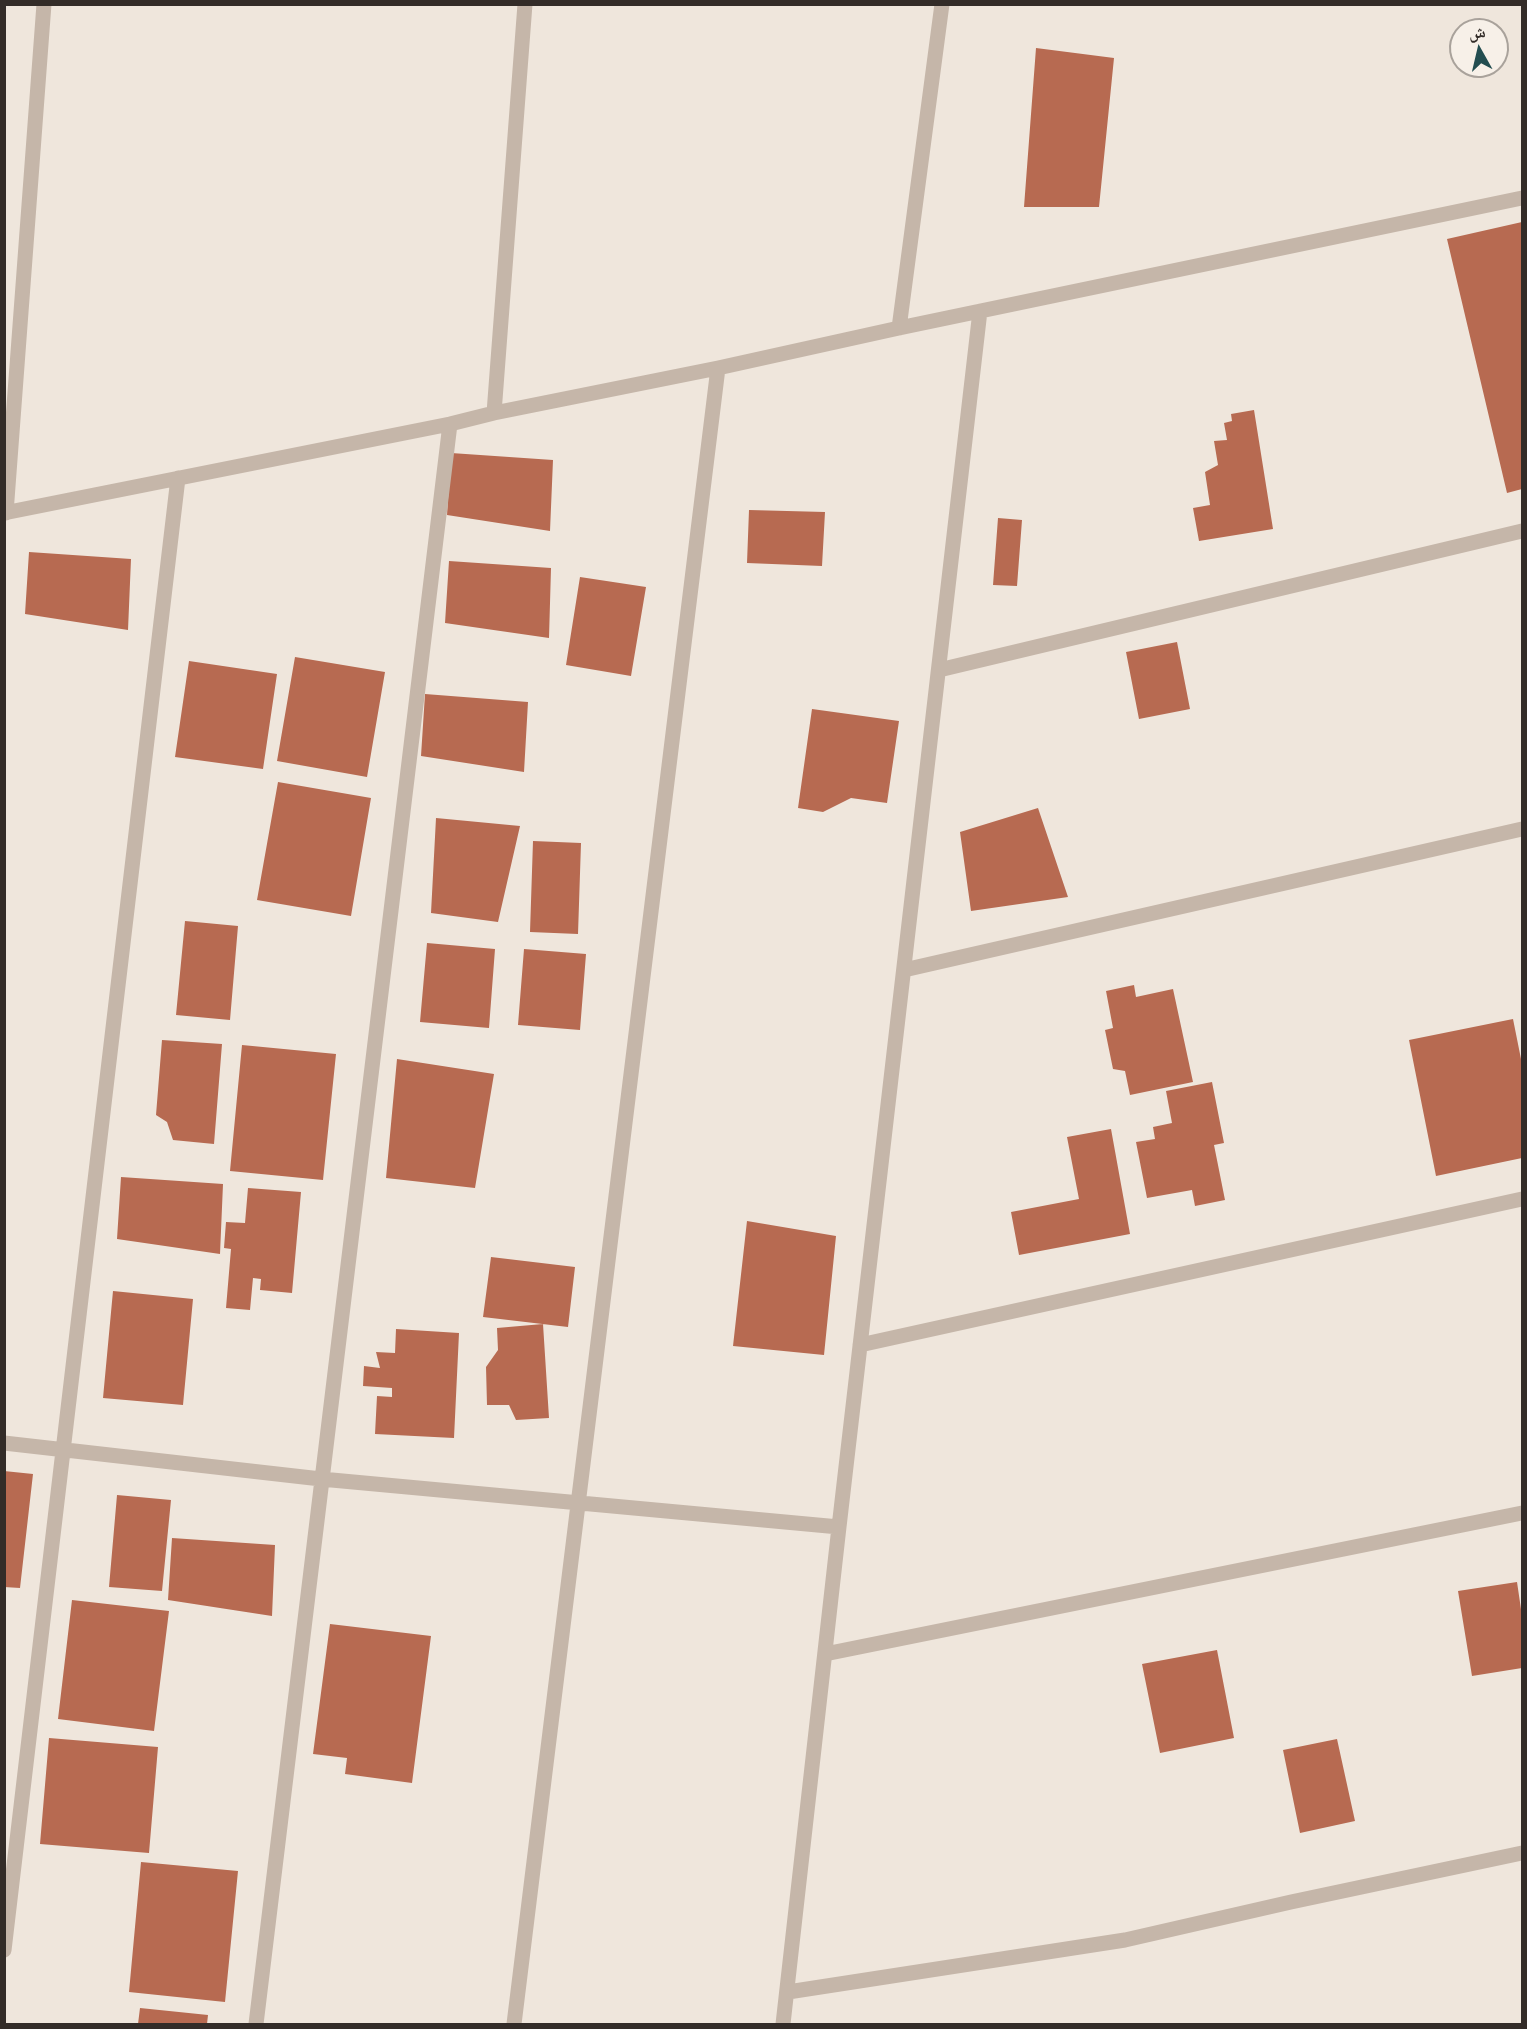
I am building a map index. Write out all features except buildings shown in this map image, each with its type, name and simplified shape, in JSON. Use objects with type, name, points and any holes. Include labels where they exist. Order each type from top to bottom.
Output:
[{"type":"street","points":[[44,4],[5,513],[450,424],[1522,198]]},
{"type":"street","points":[[494,413],[525,4]]},
{"type":"street","points":[[899,328],[942,4]]},
{"type":"street","points":[[783,2025],[980,311]]},
{"type":"street","points":[[514,2025],[718,368]]},
{"type":"street","points":[[256,2025],[450,424]]},
{"type":"street","points":[[4,1950],[178,478]]},
{"type":"street","points":[[939,670],[1522,531]]},
{"type":"street","points":[[904,970],[1522,829]]},
{"type":"street","points":[[860,1345],[1522,1199]]},
{"type":"street","points":[[4,1443],[321,1479],[839,1527]]},
{"type":"street","points":[[825,1654],[1522,1513]]},
{"type":"street","points":[[788,1992],[1125,1940],[1522,1853]]}]
